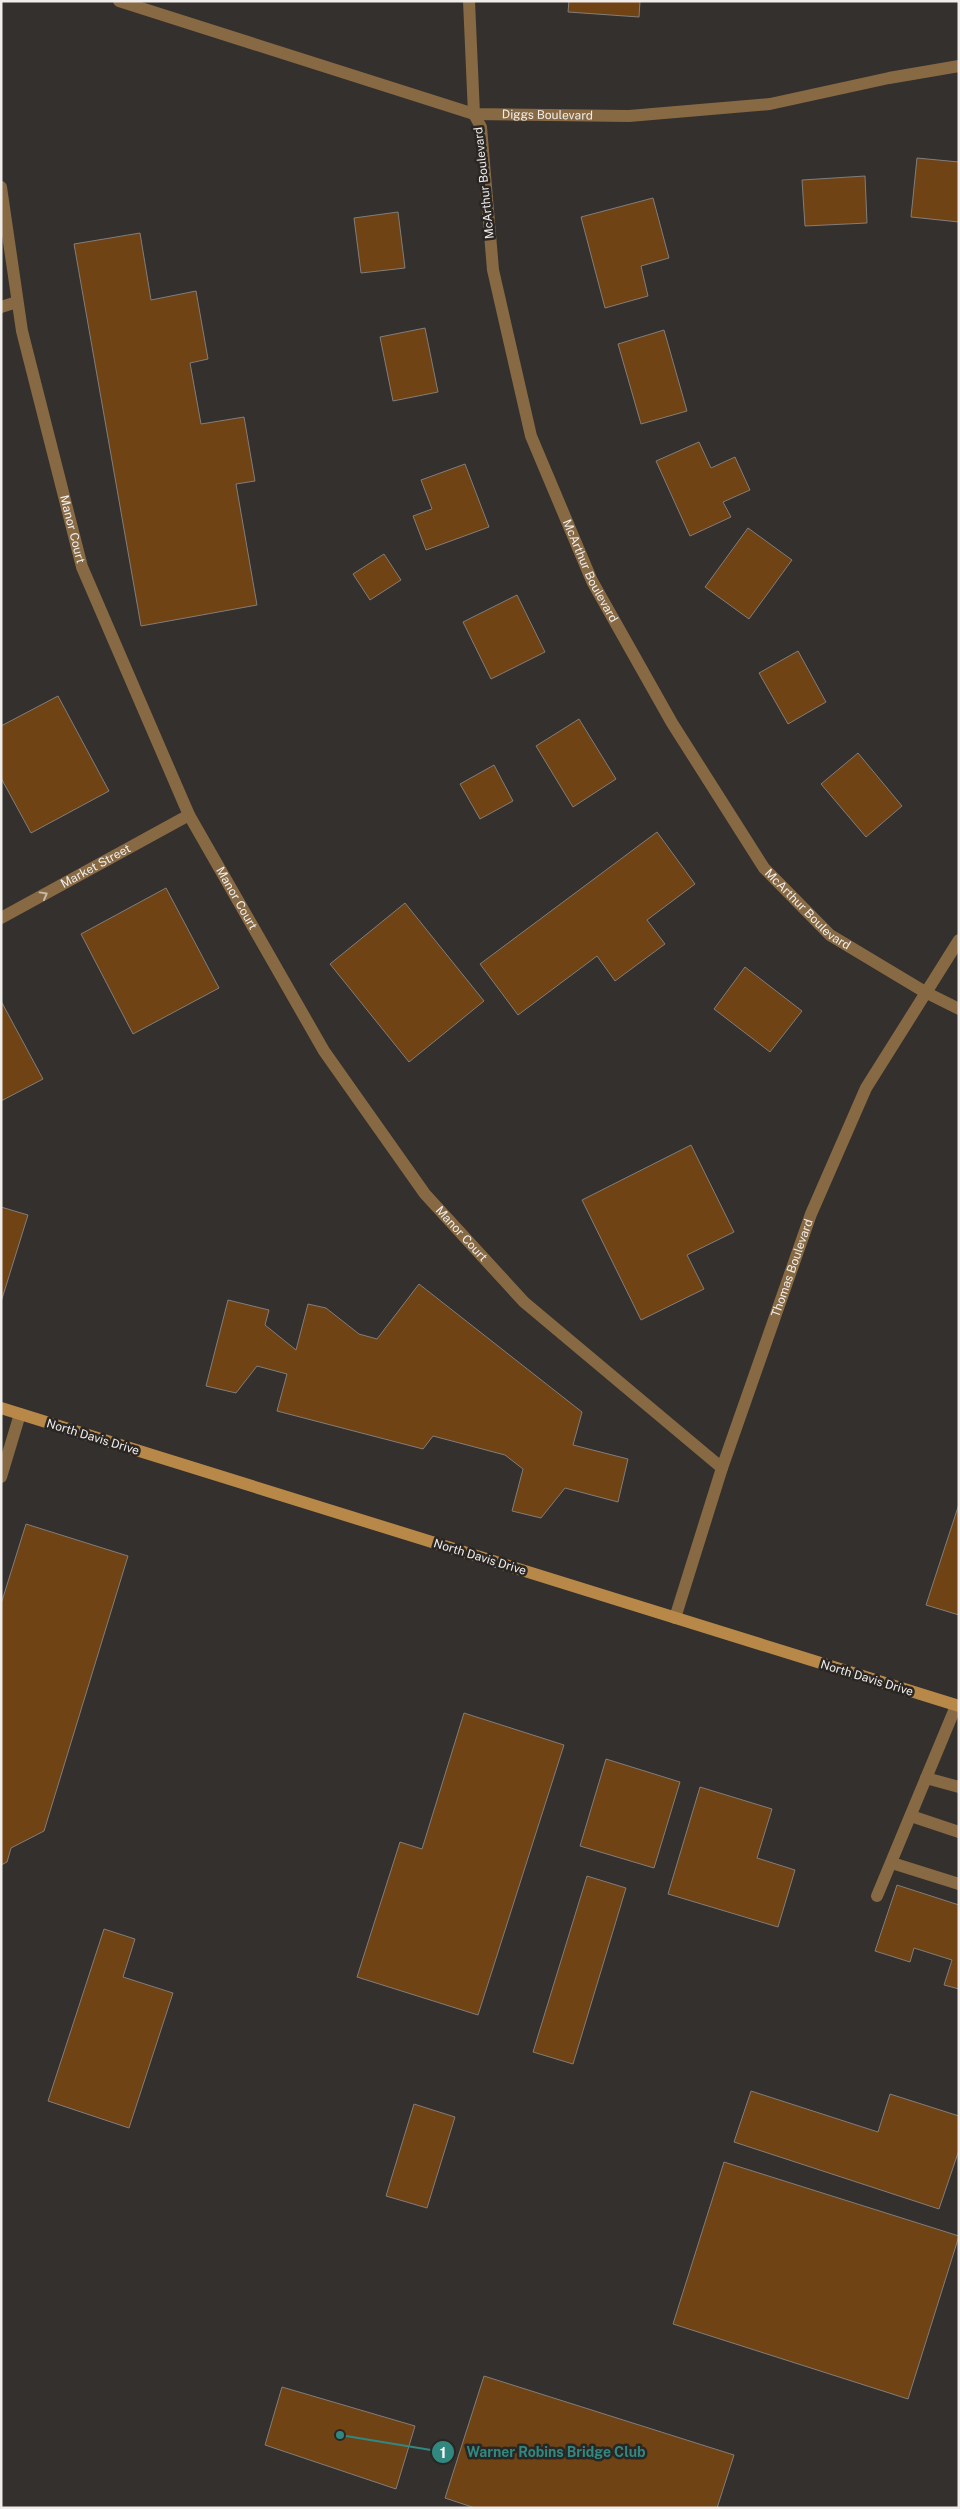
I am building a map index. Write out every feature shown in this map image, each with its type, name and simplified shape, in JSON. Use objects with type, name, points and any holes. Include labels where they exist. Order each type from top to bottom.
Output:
[{"type":"main road","name":"North Davis Drive","points":[[1,1408],[957,1706]]},
{"type":"street","name":"Diggs Boulevard","points":[[119,1],[474,114],[629,116],[770,104],[889,78],[959,66]]},
{"type":"street","name":"McArthur Boulevard","points":[[469,1],[474,114],[481,127],[493,270],[531,436],[592,581],[672,723],[764,868],[830,935],[925,992],[959,1009]]},
{"type":"street","name":"Manor Court","points":[[1,187],[22,331],[82,567],[189,816],[324,1051],[425,1194],[524,1302],[722,1468]]},
{"type":"street","points":[[1,307],[17,302]]},
{"type":"street","name":"Market Street","points":[[1,918],[189,816]]},
{"type":"street","name":"Thomas Boulevard","points":[[675,1618],[722,1468],[811,1214],[866,1088],[959,940]]},
{"type":"street","points":[[1,1477],[20,1414]]},
{"type":"street","points":[[876,1896],[892,1863],[957,1706]]},
{"type":"street","points":[[926,1778],[959,1787]]},
{"type":"street","points":[[911,1816],[959,1832]]},
{"type":"street","points":[[892,1863],[959,1884]]},
{"type":"building","points":[[569,1],[640,1],[639,17],[568,12]]},
{"type":"building","points":[[917,158],[959,162],[959,222],[911,217]]},
{"type":"building","points":[[865,176],[867,223],[805,226],[802,180]]},
{"type":"building","points":[[653,198],[669,258],[641,266],[648,296],[605,308],[581,217]]},
{"type":"building","points":[[398,212],[405,268],[361,273],[354,218]]},
{"type":"building","points":[[140,233],[151,300],[196,291],[208,359],[190,363],[201,424],[244,417],[255,481],[236,484],[257,605],[141,626],[74,244]]},
{"type":"building","points":[[425,328],[438,392],[393,401],[380,337]]},
{"type":"building","points":[[664,330],[687,411],[641,424],[618,344]]},
{"type":"building","points":[[699,442],[711,468],[735,457],[750,490],[723,502],[731,517],[690,536],[656,461]]},
{"type":"building","points":[[465,464],[489,527],[426,550],[413,516],[432,509],[421,480]]},
{"type":"building","points":[[748,528],[792,560],[749,619],[705,587]]},
{"type":"building","points":[[384,554],[401,580],[370,600],[353,574]]},
{"type":"building","points":[[517,595],[545,652],[491,679],[463,622]]},
{"type":"building","points":[[798,651],[826,702],[788,724],[759,673]]},
{"type":"building","points":[[58,696],[109,791],[31,833],[1,778],[1,726]]},
{"type":"building","points":[[579,719],[616,779],[573,807],[536,746]]},
{"type":"building","points":[[858,753],[902,806],[866,837],[821,784]]},
{"type":"building","points":[[494,765],[513,801],[480,819],[460,784]]},
{"type":"building","points":[[657,832],[695,884],[647,920],[665,944],[615,981],[597,956],[518,1015],[480,964]]},
{"type":"building","points":[[166,888],[219,988],[133,1034],[81,934]]},
{"type":"building","points":[[405,903],[484,1001],[409,1062],[330,964]]},
{"type":"building","points":[[745,967],[802,1011],[770,1052],[714,1009]]},
{"type":"building","points":[[1,1001],[43,1079],[1,1101]]},
{"type":"building","points":[[691,1145],[734,1232],[687,1255],[704,1289],[641,1320],[582,1200]]},
{"type":"building","points":[[1,1207],[28,1215],[1,1302]]},
{"type":"building","points":[[419,1284],[582,1412],[573,1445],[628,1459],[618,1502],[565,1488],[541,1518],[512,1511],[523,1469],[505,1455],[433,1436],[423,1449],[277,1411],[287,1374],[257,1366],[236,1393],[206,1386],[228,1300],[269,1310],[265,1325],[296,1350],[308,1304],[326,1308],[359,1334],[377,1339]]},
{"type":"building","points":[[959,1504],[959,1615],[926,1605]]},
{"type":"building","points":[[26,1524],[128,1556],[44,1831],[11,1848],[7,1862],[1,1865],[1,1604]]},
{"type":"building","points":[[464,1713],[564,1745],[478,2015],[357,1977],[400,1842],[422,1849]]},
{"type":"building","points":[[606,1759],[680,1782],[654,1868],[580,1846]]},
{"type":"building","points":[[700,1787],[772,1809],[757,1858],[795,1870],[778,1927],[668,1894]]},
{"type":"building","points":[[587,1876],[626,1888],[573,2064],[533,2052]]},
{"type":"building","points":[[897,1885],[959,1905],[959,1989],[944,1985],[952,1960],[914,1948],[910,1962],[875,1951]]},
{"type":"building","points":[[104,1929],[135,1939],[123,1977],[173,1993],[129,2128],[48,2101]]},
{"type":"building","points":[[751,2091],[878,2132],[890,2094],[959,2116],[959,2150],[939,2209],[734,2142]]},
{"type":"building","points":[[414,2104],[455,2117],[427,2208],[386,2196]]},
{"type":"building","points":[[724,2162],[959,2236],[908,2399],[673,2324]]},
{"type":"building","points":[[484,2376],[734,2455],[717,2508],[475,2508],[445,2498]]},
{"type":"building","points":[[282,2387],[415,2426],[396,2489],[265,2445]]},
{"type":"place","name":"Warner Robins Bridge Club","points":[[340,2435]]}]
